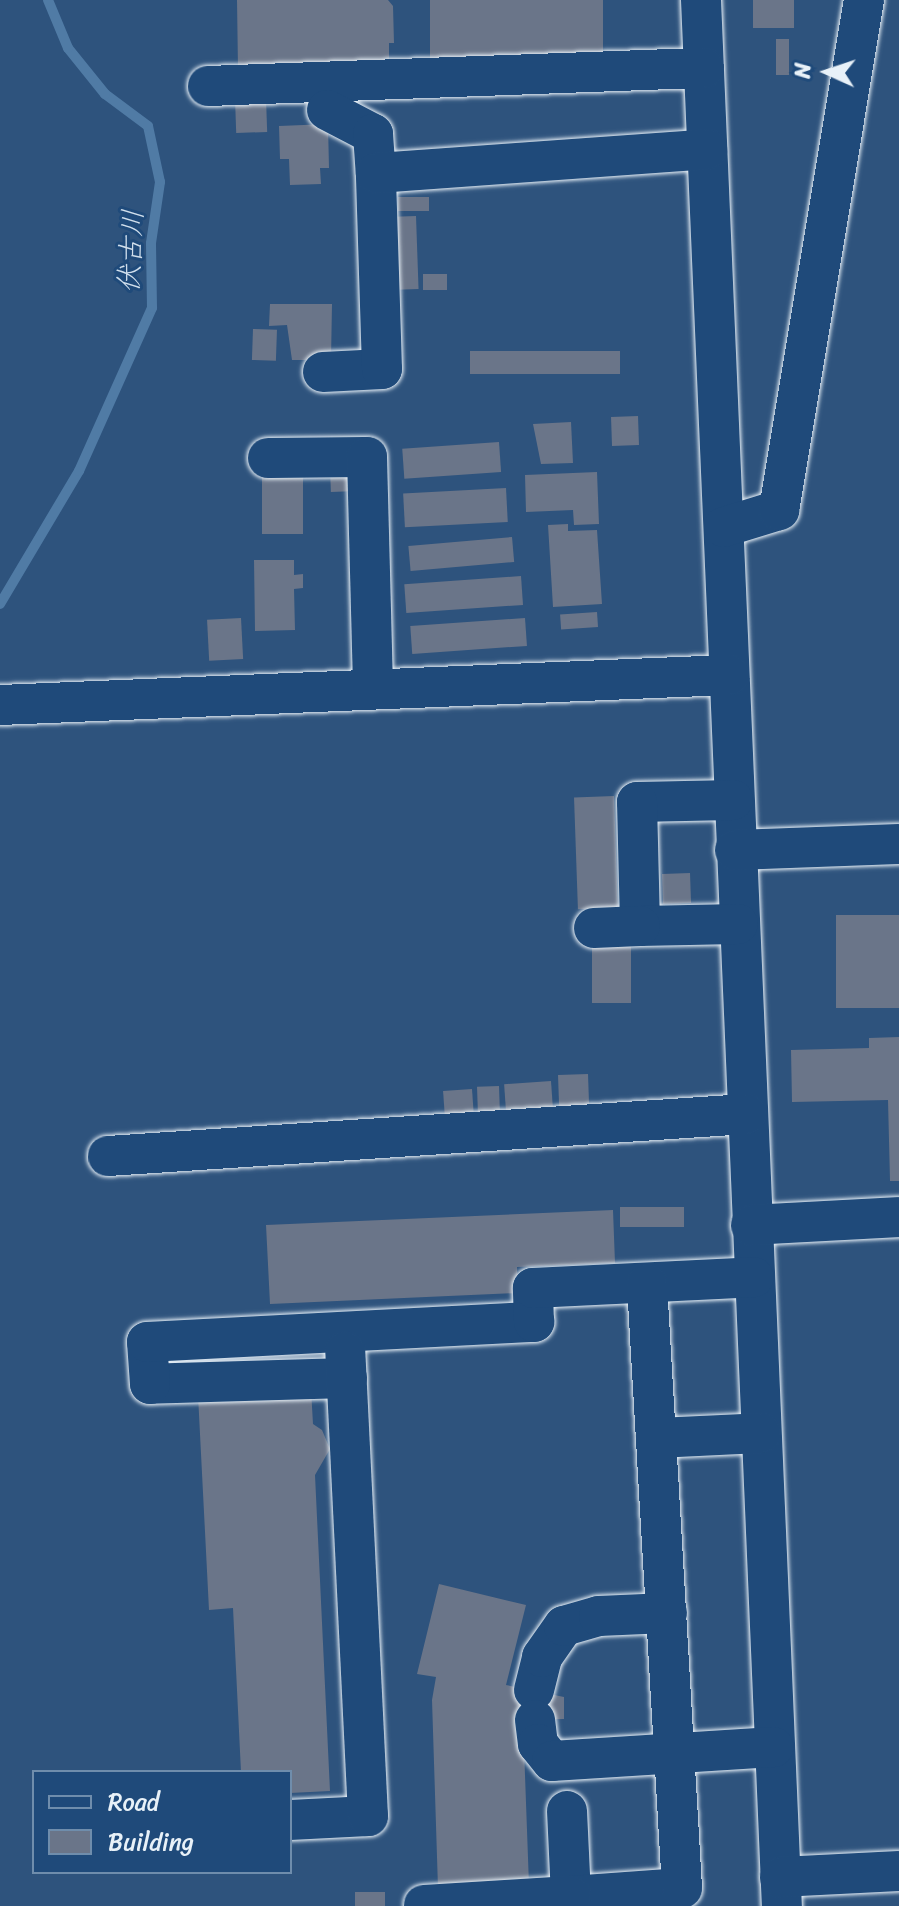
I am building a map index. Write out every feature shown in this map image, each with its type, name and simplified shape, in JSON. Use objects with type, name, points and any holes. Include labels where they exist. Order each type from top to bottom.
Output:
[{"type":"street","points":[[701,0],[781,1891],[899,1871]]},
{"type":"street","points":[[724,527],[779,510],[864,0]]},
{"type":"street","points":[[208,86],[704,68]]},
{"type":"street","points":[[323,372],[382,369],[373,134],[327,110]]},
{"type":"street","points":[[376,173],[707,149]]},
{"type":"street","points":[[268,458],[367,457],[373,689]]},
{"type":"street","points":[[0,705],[729,675]]},
{"type":"street","points":[[640,926],[637,802],[733,800]]},
{"type":"street","points":[[735,850],[899,844]]},
{"type":"street","points":[[594,928],[738,924]]},
{"type":"street","points":[[108,1156],[747,1114]]},
{"type":"street","points":[[751,1225],[899,1217]]},
{"type":"street","points":[[347,1378],[150,1384],[147,1342],[534,1322],[533,1288],[754,1277]]},
{"type":"street","points":[[424,1905],[682,1888],[647,1284]]},
{"type":"street","points":[[292,1820],[368,1816],[344,1332]]},
{"type":"street","points":[[656,1438],[761,1433]]},
{"type":"street","points":[[667,1613],[599,1616],[564,1626],[542,1657],[534,1705],[538,1744],[552,1761],[774,1747]]},
{"type":"street","points":[[567,1811],[571,1896]]},
{"type":"building","points":[[237,0],[388,0],[393,6],[394,43],[389,43],[389,67],[238,70]]},
{"type":"building","points":[[430,0],[603,0],[603,68],[430,68]]},
{"type":"building","points":[[753,0],[794,0],[794,28],[753,28]]},
{"type":"building","points":[[776,39],[789,39],[789,75],[776,75]]},
{"type":"building","points":[[266,98],[267,132],[236,133],[235,99]]},
{"type":"building","points":[[328,124],[329,168],[320,168],[321,184],[290,185],[289,159],[280,159],[279,126]]},
{"type":"building","points":[[398,197],[429,197],[429,211],[398,211]]},
{"type":"building","points":[[416,216],[419,289],[397,290],[394,217]]},
{"type":"building","points":[[423,274],[447,274],[447,290],[423,290]]},
{"type":"building","points":[[270,304],[332,304],[331,360],[292,360],[287,325],[269,326]]},
{"type":"building","points":[[253,329],[277,330],[276,361],[252,360]]},
{"type":"building","points":[[470,351],[620,351],[620,374],[470,374]]},
{"type":"building","points":[[638,416],[639,445],[612,446],[611,417]]},
{"type":"building","points":[[571,422],[573,463],[541,464],[533,424]]},
{"type":"building","points":[[499,442],[501,472],[404,479],[402,449]]},
{"type":"building","points":[[356,466],[357,491],[331,492],[330,467]]},
{"type":"building","points":[[262,469],[303,469],[303,534],[262,534]]},
{"type":"building","points":[[597,472],[599,524],[574,525],[573,510],[526,512],[525,475]]},
{"type":"building","points":[[506,488],[508,522],[405,527],[403,493]]},
{"type":"building","points":[[568,524],[568,531],[597,530],[602,604],[553,607],[548,525]]},
{"type":"building","points":[[512,537],[514,562],[411,571],[408,546]]},
{"type":"building","points":[[254,560],[294,560],[294,575],[303,574],[303,588],[294,589],[295,630],[255,631]]},
{"type":"building","points":[[521,576],[523,605],[406,613],[404,584]]},
{"type":"building","points":[[597,612],[598,627],[561,630],[560,615]]},
{"type":"building","points":[[241,618],[243,659],[209,661],[207,620]]},
{"type":"building","points":[[525,618],[527,646],[412,654],[410,626]]},
{"type":"building","points":[[614,796],[618,908],[578,909],[574,797]]},
{"type":"building","points":[[690,873],[691,903],[663,904],[662,874]]},
{"type":"building","points":[[836,915],[899,915],[899,1008],[836,1008]]},
{"type":"building","points":[[592,937],[631,937],[631,1003],[592,1003]]},
{"type":"building","points":[[899,1037],[899,1181],[890,1181],[888,1100],[792,1102],[791,1050],[869,1048],[869,1038]]},
{"type":"building","points":[[588,1074],[589,1109],[559,1110],[558,1075]]},
{"type":"building","points":[[551,1081],[553,1108],[506,1111],[504,1084]]},
{"type":"building","points":[[499,1086],[500,1111],[478,1112],[477,1087]]},
{"type":"building","points":[[472,1089],[474,1116],[445,1118],[443,1091]]},
{"type":"building","points":[[620,1207],[684,1207],[684,1227],[620,1227]]},
{"type":"building","points":[[613,1210],[615,1263],[517,1267],[518,1293],[270,1304],[266,1225]]},
{"type":"building","points":[[311,1389],[313,1424],[322,1430],[330,1449],[315,1475],[330,1791],[292,1793],[292,1770],[241,1770],[233,1608],[209,1610],[198,1395]]},
{"type":"building","points":[[439,1584],[526,1605],[506,1685],[564,1697],[564,1719],[523,1720],[529,1885],[438,1888],[432,1700],[436,1677],[417,1674]]},
{"type":"building","points":[[355,1892],[385,1892],[385,1906],[355,1906]]},
{"type":"waterway","name":"伏古川","points":[[0,604],[79,471],[152,308],[151,243],[160,182],[148,126],[105,94],[68,48],[48,0]]}]
